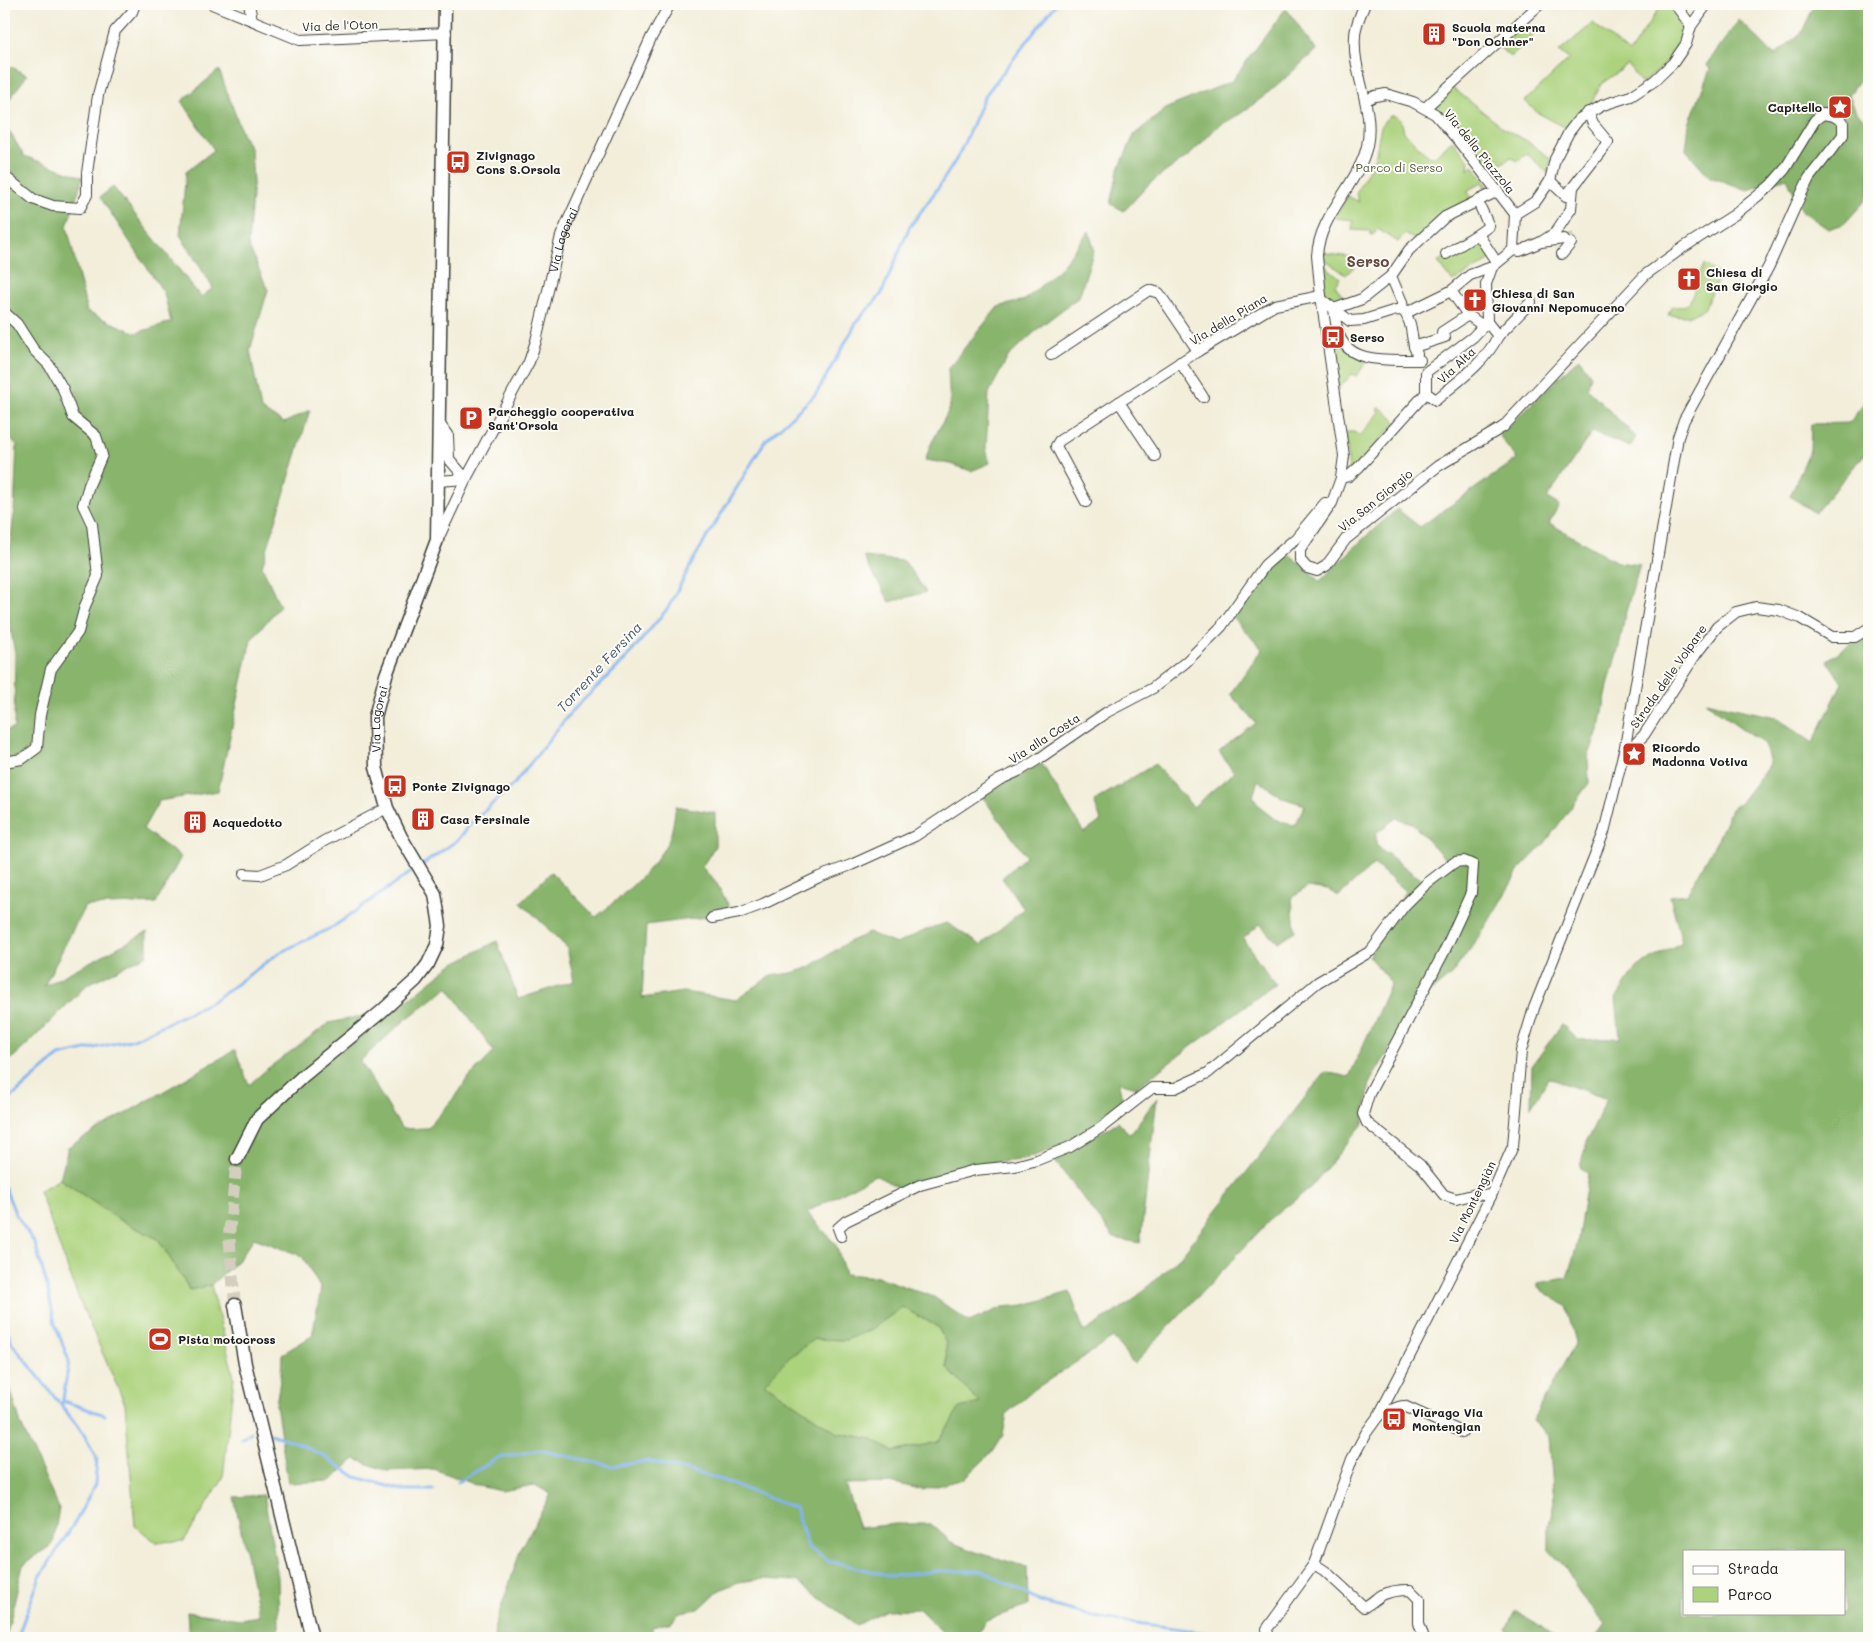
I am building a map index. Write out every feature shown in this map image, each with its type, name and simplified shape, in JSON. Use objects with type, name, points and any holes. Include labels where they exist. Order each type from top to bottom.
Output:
[{"type":"main road","name":"Via Lagorai","points":[[237,1159],[257,1119],[303,1076],[381,1012],[416,980],[428,964],[436,945],[440,926],[438,902],[435,894],[387,808],[376,767],[375,717],[386,675],[437,540],[445,4]]},
{"type":"main road","points":[[235,1305],[245,1364],[312,1638]]},
{"type":"street","points":[[4,176],[33,198],[53,206],[80,208],[86,196],[87,173],[98,95],[115,31],[132,12],[135,4]]},
{"type":"street","name":"Via de l'Oton","points":[[212,4],[300,40],[446,33]]},
{"type":"street","points":[[248,4],[252,20]]},
{"type":"street","name":"Via Lagorai","points":[[437,540],[466,480],[529,362],[536,341],[561,236],[651,38],[670,4]]},
{"type":"street","name":"Via San Giorgio","points":[[1365,4],[1355,36],[1356,63],[1366,100],[1369,122],[1367,146],[1356,172],[1328,220],[1318,250],[1321,297],[1344,456],[1341,478],[1332,503],[1300,550],[1300,560],[1307,568],[1317,571],[1326,566],[1346,538],[1438,466],[1503,427],[1564,363]]},
{"type":"street","points":[[1425,108],[1540,4]]},
{"type":"street","points":[[1675,4],[1691,26]]},
{"type":"street","points":[[1513,250],[1518,213],[1536,201],[1550,181],[1554,159],[1568,132],[1578,119],[1603,105],[1631,96],[1654,80],[1673,63],[1686,44],[1691,26],[1707,4]]},
{"type":"street","name":"Via della Piazzola","points":[[1366,100],[1386,94],[1413,102],[1435,114],[1518,213]]},
{"type":"street","points":[[1550,181],[1566,196],[1608,142],[1593,124],[1588,112]]},
{"type":"street","name":"Via Montengiàn","points":[[1269,1638],[1267,1629],[1314,1564],[1352,1459],[1366,1433],[1379,1415],[1491,1196],[1512,1146],[1524,1042],[1534,1008],[1604,832],[1625,747],[1678,437],[1684,420],[1769,266],[1810,178],[1844,135],[1843,122],[1834,116],[1823,114],[1815,120],[1785,169],[1770,186],[1734,214],[1645,275],[1564,363]]},
{"type":"street","points":[[1321,297],[1350,321],[1364,320],[1396,310],[1410,312],[1451,291],[1470,275],[1495,265],[1513,250],[1520,250],[1540,242],[1555,233],[1571,209],[1573,187]]},
{"type":"street","points":[[1334,309],[1362,299],[1391,276],[1409,250],[1445,218],[1498,191]]},
{"type":"street","points":[[1446,254],[1489,226],[1478,202]]},
{"type":"street","points":[[1478,234],[1495,265]]},
{"type":"street","points":[[1540,242],[1567,241],[1562,254]]},
{"type":"street","points":[[1426,372],[1474,337],[1485,324],[1486,284],[1495,265]]},
{"type":"street","points":[[1341,478],[1349,476],[1359,467],[1426,393],[1426,372],[1414,348],[1410,320],[1403,310],[1402,302],[1391,276]]},
{"type":"street","points":[[1052,355],[1150,290],[1159,293],[1198,350]]},
{"type":"street","points":[[1451,291],[1468,315],[1485,324],[1498,336]]},
{"type":"street","name":"Via della Piana","points":[[1086,502],[1056,446],[1059,441],[1198,350],[1275,304],[1321,297]]},
{"type":"street","name":"Via Alta","points":[[1426,393],[1436,400],[1470,371],[1491,350],[1498,336],[1531,302]]},
{"type":"street","points":[[1334,309],[1338,334],[1347,348],[1364,358],[1420,360]]},
{"type":"street","points":[[4,312],[17,324],[32,349],[49,365],[63,389],[73,416],[96,436],[102,455],[83,505],[92,524],[98,576],[85,606],[78,632],[51,669],[40,715],[37,748],[22,759],[4,762]]},
{"type":"street","points":[[1414,348],[1445,337],[1442,332],[1468,315]]},
{"type":"street","points":[[1180,362],[1203,397]]},
{"type":"street","points":[[1119,402],[1155,456]]},
{"type":"street","name":"Via Lagorai","points":[[439,423],[448,436],[450,459],[466,480]]},
{"type":"street","points":[[438,481],[466,480]]},
{"type":"street","name":"Via alla Costa","points":[[712,918],[739,913],[763,904],[819,877],[851,865],[915,836],[999,780],[1034,762],[1107,712],[1153,688],[1186,662],[1221,627],[1265,565],[1296,538],[1326,501],[1332,503]]},
{"type":"street","name":"Strada delle Volpare","points":[[1625,747],[1635,744],[1644,735],[1696,654],[1717,627],[1736,612],[1756,607],[1779,610],[1800,618],[1832,637],[1855,637],[1869,628]]},
{"type":"street","points":[[244,874],[260,875],[286,865],[324,841],[387,808]]},
{"type":"street","points":[[841,1236],[838,1228],[846,1221],[920,1185],[975,1170],[1015,1166],[1037,1160],[1070,1147],[1094,1132],[1152,1088],[1175,1088],[1208,1073],[1318,982],[1370,951],[1404,906],[1426,884],[1455,862],[1464,860],[1473,865],[1471,893],[1444,952],[1369,1094],[1363,1114],[1367,1123],[1420,1164],[1444,1194],[1456,1198],[1476,1194],[1491,1196]]},
{"type":"street","points":[[1379,1415],[1387,1414],[1399,1406],[1404,1406],[1462,1432]]},
{"type":"street","points":[[1314,1564],[1325,1571],[1364,1607],[1380,1596],[1400,1590],[1410,1590],[1419,1599],[1419,1623],[1424,1638]]},
{"type":"green space","points":[[1662,4],[1672,4],[1684,17],[1688,28],[1686,38],[1674,56],[1642,84],[1628,65],[1601,84],[1588,109],[1568,129],[1538,113],[1525,101],[1569,59],[1559,52],[1593,23],[1629,53]]},
{"type":"green space","points":[[1815,4],[1869,4],[1869,72],[1858,82],[1849,95],[1856,112],[1869,123],[1869,192],[1865,201],[1844,224],[1828,229],[1802,211],[1787,178],[1748,190],[1710,177],[1686,150],[1689,124],[1710,69],[1706,65],[1739,20],[1775,55],[1802,32]]},
{"type":"green space","points":[[1286,8],[1316,50],[1270,92],[1240,114],[1217,127],[1191,154],[1150,183],[1124,211],[1111,204],[1118,171],[1134,135],[1167,108],[1232,81]]},
{"type":"green space","points":[[1526,21],[1537,32],[1510,57],[1498,46]]},
{"type":"green space","points":[[4,63],[27,75],[4,107]]},
{"type":"green space","points":[[219,70],[243,135],[251,150],[253,183],[248,245],[268,290],[250,350],[261,410],[284,423],[310,410],[262,566],[280,606],[251,640],[218,791],[159,801],[143,829],[181,857],[156,903],[85,906],[44,986],[147,932],[147,955],[88,984],[4,1066],[4,731],[14,728],[15,653],[4,595],[14,514],[17,445],[4,434],[4,122],[24,156],[83,177],[67,226],[87,312],[136,333],[171,322],[164,293],[100,197],[113,187],[201,297],[213,288],[180,235],[186,172],[214,150],[182,101]]},
{"type":"green space","points":[[1453,88],[1506,130],[1527,141],[1551,159],[1548,173],[1527,154],[1517,161],[1511,157],[1498,167],[1482,163],[1436,111],[1436,105]]},
{"type":"green space","name":"Parco di Serso","points":[[1391,116],[1396,116],[1401,120],[1404,132],[1429,157],[1435,156],[1452,140],[1469,160],[1468,170],[1473,165],[1489,188],[1488,193],[1482,182],[1467,191],[1475,202],[1415,240],[1405,234],[1398,242],[1378,229],[1373,235],[1371,235],[1371,231],[1352,230],[1353,220],[1335,218],[1348,196],[1359,202],[1356,194],[1376,154],[1383,123]]},
{"type":"green space","points":[[1089,231],[1094,249],[1079,297],[1041,326],[1008,357],[989,393],[986,449],[990,463],[971,471],[951,464],[925,460],[931,444],[950,408],[948,368],[998,307],[1025,300],[1059,269]]},
{"type":"green space","points":[[1477,236],[1493,259],[1453,282],[1438,262]]},
{"type":"green space","points":[[1323,253],[1351,257],[1356,265],[1346,275],[1323,258]]},
{"type":"green space","points":[[1321,262],[1340,278],[1335,285],[1347,299],[1334,303],[1324,292]]},
{"type":"green space","points":[[1704,264],[1720,275],[1704,309],[1689,316],[1668,315],[1672,306],[1683,306],[1690,301]]},
{"type":"green space","points":[[1341,344],[1368,361],[1356,376],[1352,374],[1339,388],[1334,346]]},
{"type":"green space","points":[[1579,358],[1591,376],[1587,388],[1636,437],[1630,447],[1592,432],[1547,498],[1559,505],[1549,523],[1617,562],[1640,565],[1625,614],[1601,722],[1588,758],[1589,783],[1545,843],[1519,870],[1480,936],[1451,975],[1418,1002],[1370,1082],[1363,1124],[1311,1187],[1270,1220],[1134,1364],[1113,1338],[1035,1389],[1007,1413],[1003,1435],[993,1451],[964,1479],[922,1490],[895,1483],[845,1484],[859,1528],[896,1524],[931,1524],[951,1542],[976,1552],[1027,1567],[1028,1606],[986,1620],[975,1638],[941,1631],[919,1609],[886,1610],[857,1625],[797,1581],[763,1579],[738,1582],[717,1592],[699,1609],[680,1612],[672,1622],[652,1627],[652,1638],[494,1638],[495,1625],[521,1549],[551,1494],[535,1485],[501,1491],[478,1486],[434,1469],[387,1471],[355,1459],[331,1481],[288,1483],[276,1404],[281,1375],[282,1354],[312,1336],[321,1289],[302,1256],[254,1238],[239,1259],[211,1285],[190,1290],[158,1239],[118,1219],[60,1179],[68,1147],[235,1050],[249,1085],[267,1069],[329,1023],[397,1009],[451,965],[497,941],[518,999],[574,981],[567,948],[521,902],[551,872],[596,917],[616,901],[655,862],[671,833],[676,806],[715,813],[715,846],[702,867],[717,884],[729,906],[722,915],[646,925],[642,998],[683,992],[736,1000],[770,976],[792,973],[810,967],[848,942],[869,933],[896,944],[928,929],[947,923],[981,945],[1024,909],[1002,878],[1026,856],[981,795],[1042,764],[1084,833],[1101,821],[1094,801],[1155,764],[1193,807],[1234,772],[1219,752],[1256,723],[1230,694],[1262,649],[1231,616],[1289,554],[1320,581],[1397,509],[1420,527],[1517,459],[1499,435]],"holes":[[[1258,780],[1283,798],[1305,805],[1295,825],[1281,822],[1270,816],[1253,796]],[[1396,818],[1412,823],[1450,864],[1424,882],[1376,845],[1376,833]],[[1374,864],[1405,891],[1369,957],[1391,983],[1349,1077],[1325,1072],[1181,1256],[1131,1302],[1084,1332],[1070,1292],[1025,1305],[1003,1307],[969,1322],[934,1297],[878,1277],[845,1274],[836,1245],[807,1212],[875,1175],[907,1192],[972,1164],[1023,1160],[1051,1150],[1083,1134],[1124,1105],[1118,1082],[1137,1087],[1275,984],[1243,939],[1260,924],[1277,942],[1295,931],[1292,898],[1307,887],[1328,890],[1339,896]],[[448,987],[494,1052],[467,1079],[459,1092],[428,1128],[402,1129],[360,1061],[404,1021]],[[902,1307],[938,1327],[946,1343],[947,1368],[980,1403],[960,1408],[938,1442],[893,1452],[872,1439],[838,1433],[764,1383],[791,1356],[814,1339],[846,1340],[872,1329]]]},
{"type":"green space","points":[[1869,397],[1869,452],[1863,456],[1815,513],[1790,496],[1810,450],[1811,424],[1849,423]]},
{"type":"green space","points":[[1380,407],[1397,422],[1349,473],[1346,432],[1354,432],[1360,436],[1380,412],[1378,410]]},
{"type":"green space","points":[[863,557],[904,561],[926,592],[890,602]]},
{"type":"green space","points":[[1869,632],[1869,1638],[1595,1638],[1606,1624],[1582,1597],[1565,1567],[1549,1550],[1549,1525],[1554,1501],[1549,1437],[1532,1421],[1576,1342],[1566,1306],[1538,1288],[1538,1283],[1567,1278],[1577,1245],[1588,1174],[1580,1167],[1588,1138],[1607,1099],[1549,1078],[1531,1107],[1532,1066],[1562,1024],[1578,1040],[1620,1038],[1616,998],[1636,968],[1682,942],[1670,896],[1687,894],[1718,839],[1731,809],[1742,801],[1770,764],[1765,745],[1705,702],[1776,717],[1813,743],[1842,683],[1827,660]]},
{"type":"green space","points":[[1157,1098],[1140,1243],[1114,1238],[1054,1160],[1118,1122],[1130,1134]]},
{"type":"green space","name":"Pista motocross","points":[[60,1179],[118,1219],[158,1239],[190,1290],[211,1285],[234,1377],[223,1478],[184,1541],[156,1542],[135,1526],[125,1404],[80,1302],[39,1191]]},
{"type":"green space","points":[[902,1307],[938,1327],[946,1343],[947,1368],[980,1403],[960,1408],[938,1442],[893,1452],[872,1439],[838,1433],[764,1383],[791,1356],[814,1339],[846,1340],[872,1329]]},
{"type":"green space","points":[[4,1367],[21,1425],[59,1508],[53,1544],[23,1565],[6,1638],[4,1638]]},
{"type":"green space","points":[[264,1495],[278,1577],[279,1627],[275,1638],[189,1638],[187,1612],[240,1619],[259,1616],[234,1497]]},
{"type":"green space","points":[[1515,1611],[1536,1623],[1556,1638],[1518,1638],[1506,1629]]},
{"type":"waterway","name":"Torrente Fersina","points":[[422,865],[459,839],[470,824],[514,784],[571,712],[624,661],[668,608],[695,557],[765,441],[816,394],[858,320],[881,295],[909,228],[959,155],[984,97],[1056,4]]},
{"type":"waterway","name":"Torrente Fersina","points":[[4,1104],[59,1056],[134,1039],[213,1001],[279,953],[333,927],[417,868]]},
{"type":"waterway","points":[[4,1186],[16,1215],[35,1244],[55,1324],[69,1361],[62,1405]]},
{"type":"waterway","name":"Torrente Fersina","points":[[4,1321],[12,1343],[83,1433],[97,1459],[95,1484],[77,1519],[40,1577],[17,1638]]},
{"type":"waterway","points":[[63,1401],[105,1415]]},
{"type":"waterway","points":[[242,1439],[251,1432]]},
{"type":"waterway","points":[[270,1434],[295,1442],[324,1456],[356,1477],[402,1490],[433,1490]]},
{"type":"waterway","points":[[458,1482],[498,1458],[539,1450],[612,1466],[649,1461],[716,1478],[795,1508],[808,1547],[828,1561],[892,1576],[936,1571],[984,1571],[1040,1602],[1099,1618],[1232,1638]]},
{"type":"tunnel","points":[[1564,239],[1575,237],[1571,243]]},
{"type":"tunnel","points":[[235,1305],[229,1234],[237,1159]]},
{"type":"place","name":"Scuola materna \"Don Ochner\"","points":[[1434,34]]},
{"type":"place","name":"Capitello","points":[[1840,107]]},
{"type":"place","name":"Zivignago Cons S.Orsola","points":[[458,162]]},
{"type":"place","name":"Chiesa di San Giorgio","points":[[1689,279]]},
{"type":"place","name":"Chiesa di San Giovanni Nepomuceno","points":[[1475,300]]},
{"type":"place","name":"Serso","points":[[1333,337]]},
{"type":"place","name":"Parcheggio cooperativa Sant'Orsola","points":[[471,418]]},
{"type":"place","name":"Ricordo Madonna Votiva","points":[[1634,754]]},
{"type":"place","name":"Ponte Zivignago","points":[[395,786]]},
{"type":"place","name":"Casa Fersinale","points":[[423,819]]},
{"type":"place","name":"Acquedotto","points":[[195,822]]},
{"type":"place","name":"Pista motocross","points":[[160,1339]]},
{"type":"place","name":"Viarago Via Montengian","points":[[1394,1419]]},
{"type":"district","name":"Serso","points":[[1368,261]]}]
